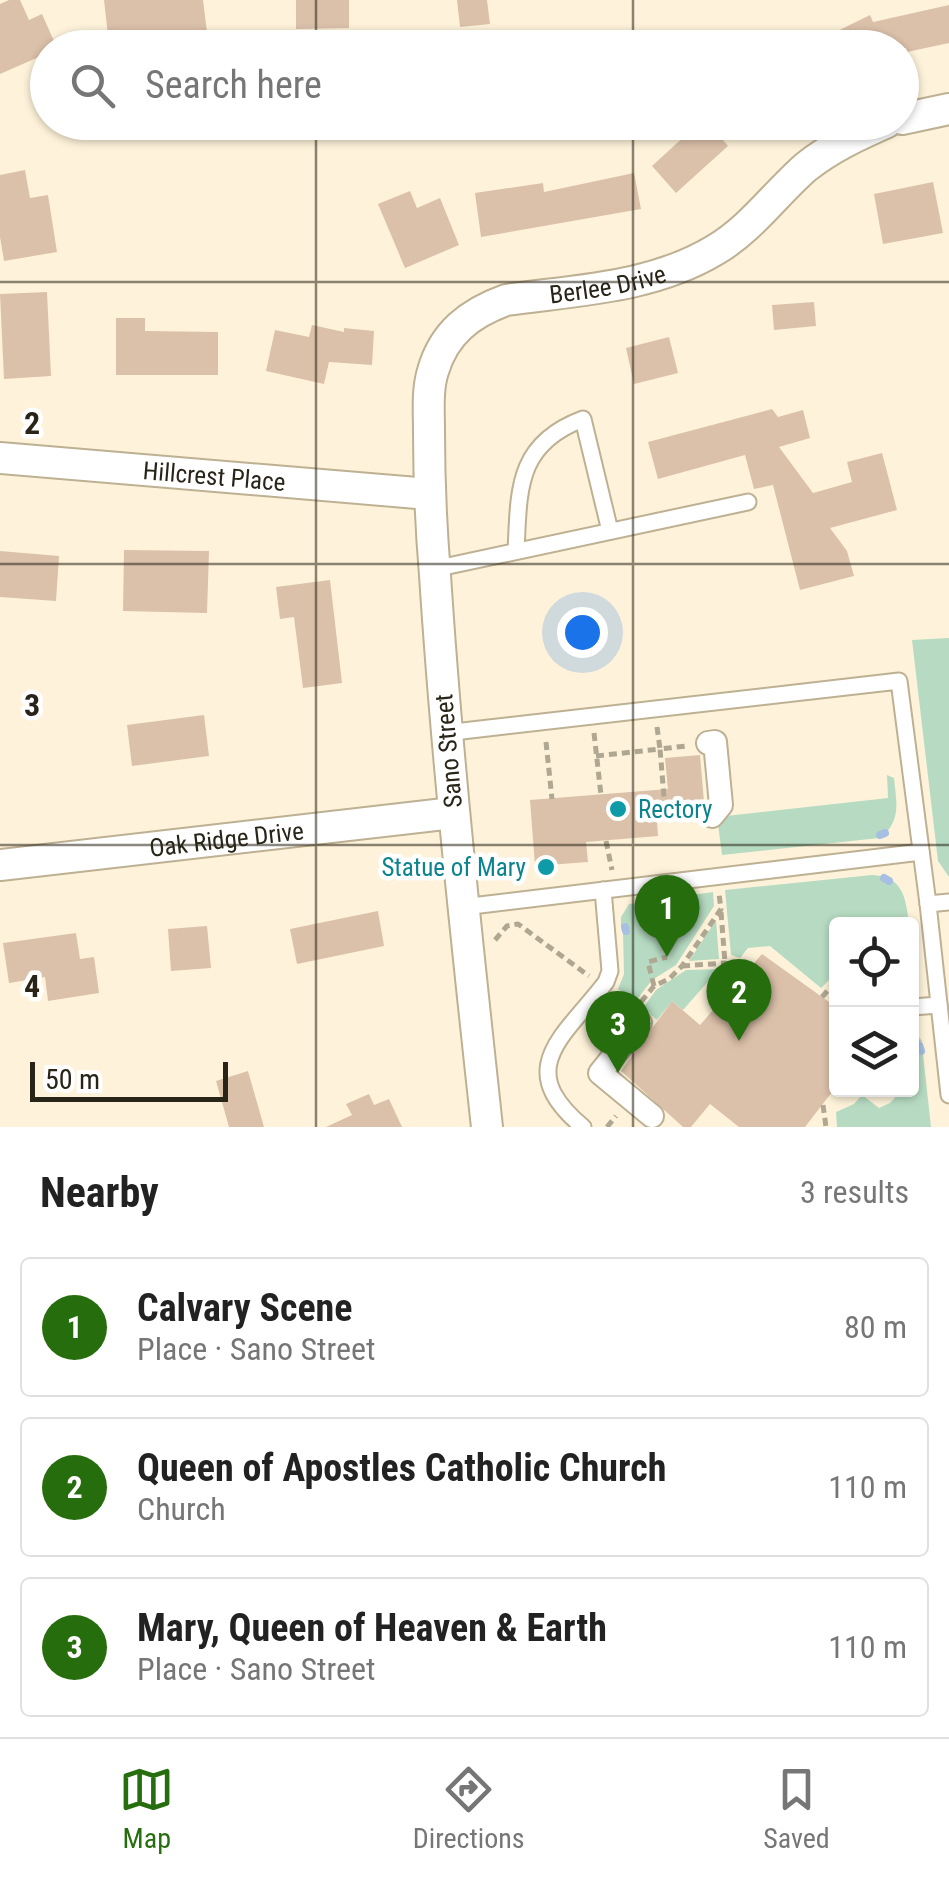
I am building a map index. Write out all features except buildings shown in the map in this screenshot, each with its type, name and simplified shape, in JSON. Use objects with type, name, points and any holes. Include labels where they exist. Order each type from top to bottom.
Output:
[{"type":"street","points":[[919,115],[949,109]]},
{"type":"street","name":"Berlee Drive","points":[[430,494],[433,371],[450,335],[466,319],[506,300],[642,281],[679,269],[717,249],[748,226],[804,169],[850,140]]},
{"type":"street","name":"Hillcrest Place","points":[[0,458],[430,494]]},
{"type":"street","name":"Sano Street","points":[[430,494],[445,733],[487,1127]]},
{"type":"street","points":[[708,743],[715,742],[721,805],[712,816]]},
{"type":"street","name":"Oak Ridge Drive","points":[[0,865],[453,813]]},
{"type":"street","points":[[636,1019],[600,1073],[652,1116]]},
{"type":"lane","points":[[516,551],[522,473],[534,450],[583,419],[610,531]]},
{"type":"lane","points":[[434,569],[748,502]]},
{"type":"lane","points":[[445,733],[899,681],[949,1095]]},
{"type":"lane","points":[[464,907],[921,852]]},
{"type":"lane","points":[[582,1127],[554,1099],[546,1076],[554,1049],[606,982],[610,971],[603,890]]},
{"type":"lane","points":[[928,904],[949,902]]},
{"type":"lane","points":[[919,1006],[939,1005]]},
{"type":"path","points":[[592,716],[601,795]]},
{"type":"path","points":[[544,722],[552,799]]},
{"type":"path","points":[[596,756],[660,749],[664,797]]},
{"type":"path","points":[[606,841],[612,871]]},
{"type":"path","points":[[718,876],[726,963]]},
{"type":"path","points":[[636,1019],[654,986],[682,966],[720,908]]},
{"type":"path","points":[[494,944],[507,926],[518,924],[589,976]]},
{"type":"path","points":[[654,986],[648,962],[667,957]]},
{"type":"path","points":[[682,966],[726,963],[743,976]]},
{"type":"path","points":[[822,997],[829,989]]},
{"type":"path","points":[[823,1104],[826,1127]]},
{"type":"path","points":[[607,1127],[619,1112]]},
{"type":"green space","points":[[949,638],[949,877],[938,861],[912,640]]},
{"type":"green space","points":[[887,775],[894,778],[896,814],[886,833],[878,833],[879,838],[722,855],[717,817],[888,798]]},
{"type":"green space","points":[[882,876],[901,890],[908,917],[829,917],[829,980],[821,988],[770,946],[748,948],[740,958],[731,955],[725,890]]},
{"type":"green space","points":[[713,892],[714,906],[676,965],[652,980],[635,1002],[618,989],[624,974],[623,934],[630,931],[628,924],[621,926],[621,917],[629,904]]},
{"type":"green space","points":[[716,920],[719,959],[689,961]]},
{"type":"green space","points":[[719,969],[683,1010],[672,1001],[657,1020],[643,1008],[656,990],[686,970]]},
{"type":"green space","points":[[919,1054],[923,1054],[931,1127],[837,1127],[836,1112],[860,1097],[879,1108],[896,1097],[919,1097]]},
{"type":"waterway","points":[[880,835],[885,833]]},
{"type":"waterway","points":[[884,878],[889,881]]},
{"type":"waterway","points":[[625,927],[626,931]]},
{"type":"waterway","points":[[919,1045],[921,1051]]},
{"type":"place","name":"Rectory","points":[[618,809]]},
{"type":"place","name":"Statue of Mary","points":[[546,867]]},
{"type":"place","name":"Calvary Scene","points":[[667,957]]},
{"type":"place","name":"Queen of Apostles Catholic Church","points":[[739,1041]]},
{"type":"place","name":"Mary, Queen of Heaven & Earth","points":[[618,1073]]}]
